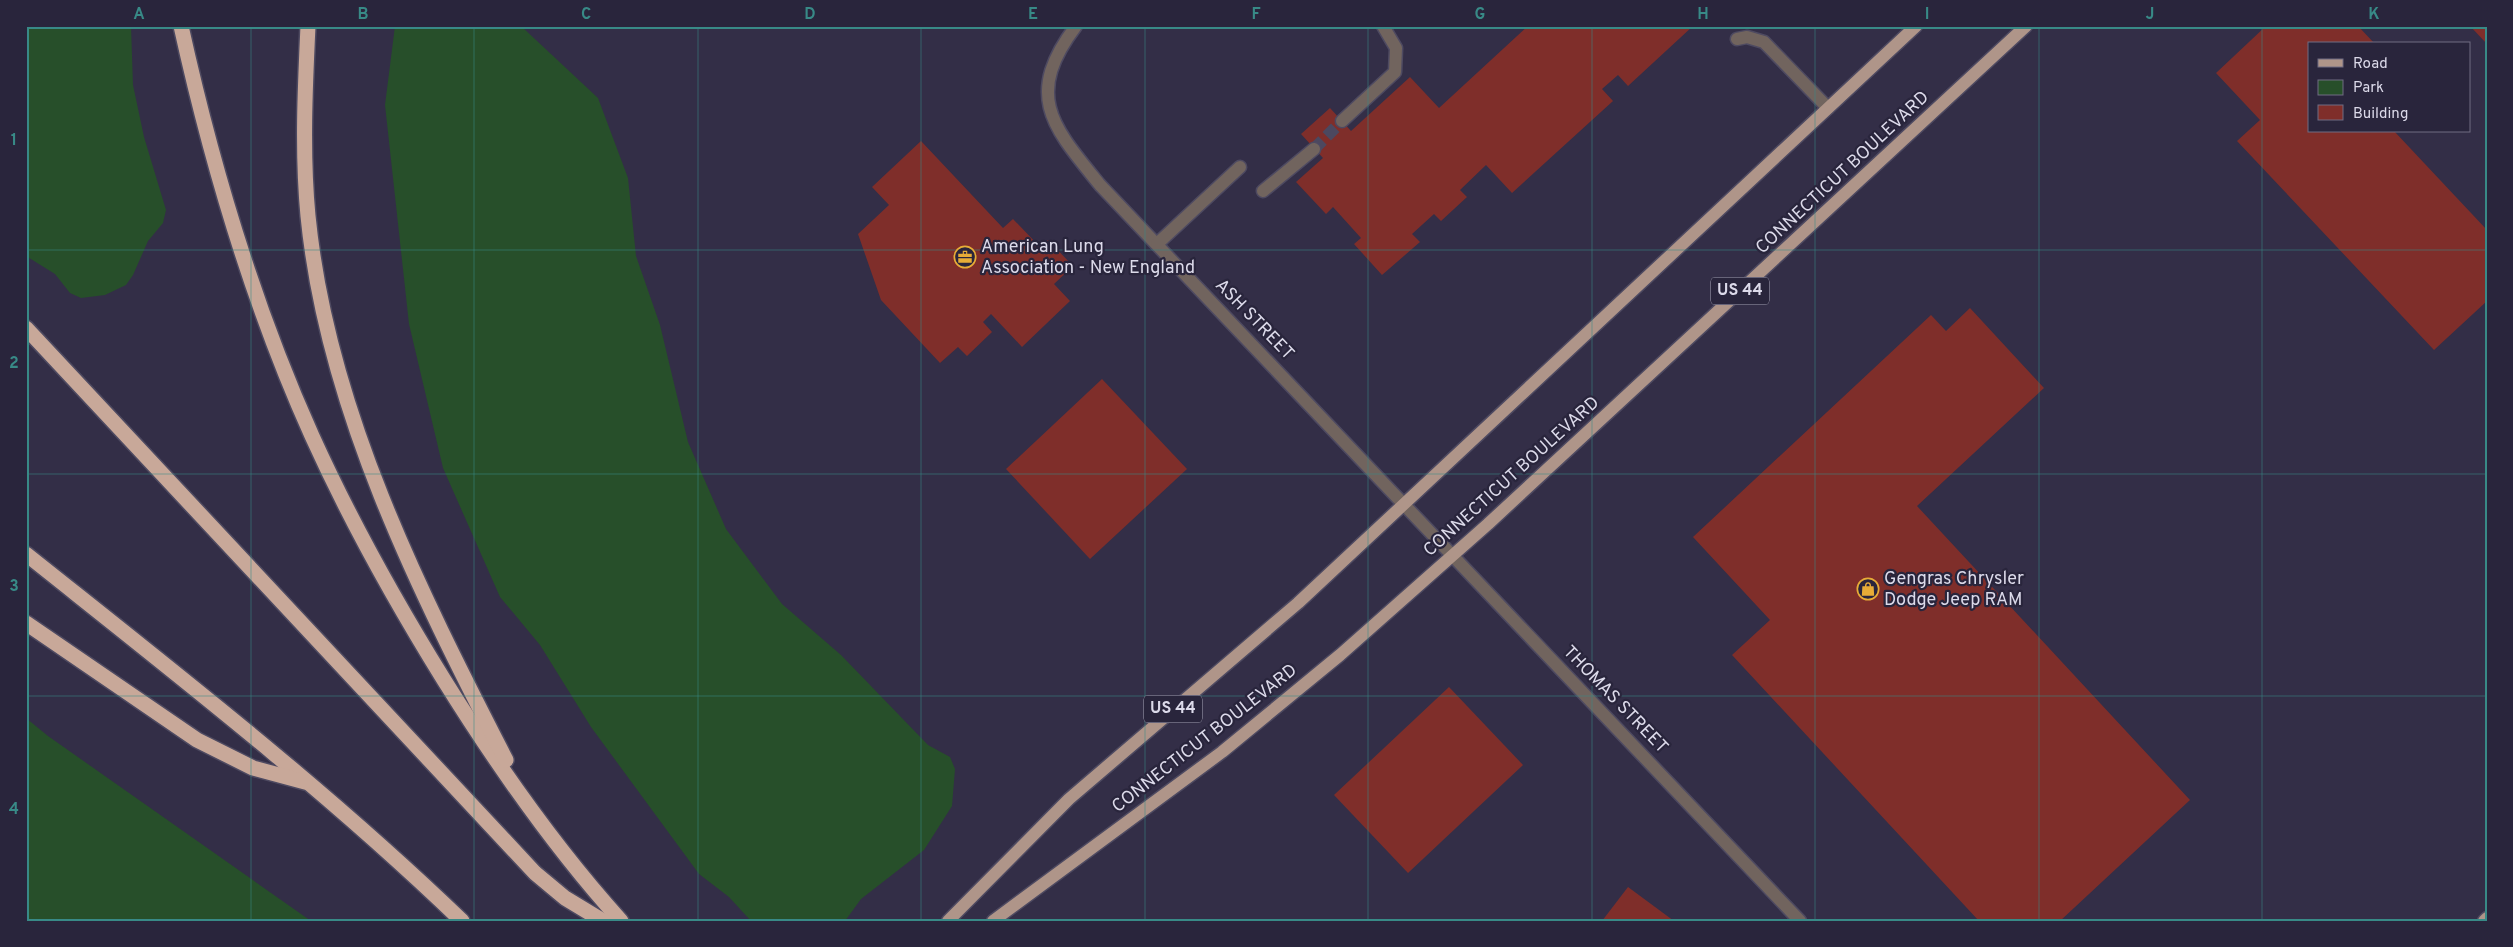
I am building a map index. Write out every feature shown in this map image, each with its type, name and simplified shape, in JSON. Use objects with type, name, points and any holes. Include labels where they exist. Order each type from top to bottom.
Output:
[{"type":"highway","points":[[181,26],[198,99],[234,227],[259,303],[311,435],[352,519],[402,609],[474,728],[539,821],[621,921]]},
{"type":"highway","points":[[308,26],[304,135],[307,204],[318,280],[342,380],[369,461],[408,557],[477,704],[539,821]]},
{"type":"highway","points":[[26,328],[535,873],[565,898],[603,921]]},
{"type":"highway","points":[[26,554],[307,782],[384,849],[462,921]]},
{"type":"highway","points":[[26,622],[205,745],[253,768],[307,782]]},
{"type":"main road","name":"US 44","points":[[948,921],[1069,799],[1298,603],[1916,26]]},
{"type":"main road","name":"CONNECTICUT BOULEVARD","points":[[993,921],[1222,752],[1328,665],[1453,556],[2026,26]]},
{"type":"street","name":"ASH STREET","points":[[1076,26],[1056,56],[1048,80],[1048,103],[1062,138],[1100,185],[1405,504]]},
{"type":"street","points":[[1342,121],[1395,72],[1396,48],[1383,26]]},
{"type":"street","points":[[1737,38],[1748,37],[1764,42],[1828,108]]},
{"type":"street","points":[[1263,191],[1314,149]]},
{"type":"street","points":[[1157,244],[1240,167]]},
{"type":"street","name":"THOMAS STREET","points":[[1405,504],[1800,921]]},
{"type":"green space","points":[[26,26],[131,26],[133,85],[144,137],[166,210],[163,223],[148,241],[133,275],[126,285],[105,295],[81,298],[70,293],[55,274],[26,256]]},
{"type":"green space","points":[[395,26],[521,26],[598,98],[628,178],[636,256],[660,325],[688,442],[726,529],[782,604],[841,655],[928,745],[950,757],[955,769],[952,806],[924,850],[861,899],[845,921],[751,921],[729,897],[699,874],[591,727],[540,645],[500,597],[443,468],[409,324],[385,105]]},
{"type":"green space","points":[[26,718],[48,736],[311,921],[26,921]]},
{"type":"building","points":[[1528,26],[1693,26],[1628,86],[1618,75],[1602,89],[1613,101],[1512,193],[1486,165],[1460,190],[1467,197],[1441,221],[1434,214],[1412,234],[1420,242],[1382,275],[1354,244],[1361,238],[1333,207],[1326,214],[1296,182],[1323,158],[1301,134],[1330,108],[1351,131],[1410,77],[1439,108]]},
{"type":"building","points":[[2266,26],[2358,26],[2373,42],[2308,42],[2308,132],[2395,132],[2487,230],[2487,301],[2434,350],[2237,141],[2260,120],[2216,73]]},
{"type":"building","points":[[2470,26],[2487,26],[2487,44]]},
{"type":"building","name":"American Lung Association - New England","points":[[921,141],[1003,228],[1013,219],[1040,247],[1048,240],[1073,266],[1054,284],[1070,301],[1022,347],[991,314],[983,322],[992,332],[967,356],[958,347],[940,363],[881,300],[858,234],[889,205],[872,187]]},
{"type":"building","name":"Gengras Chrysler Dodge Jeep RAM","points":[[1970,308],[2044,388],[1917,506],[2190,800],[2060,921],[1979,921],[1732,655],[1770,620],[1693,537],[1931,315],[1946,331]]},
{"type":"building","points":[[1102,379],[1187,469],[1090,559],[1006,469]]},
{"type":"building","points":[[1449,687],[1523,765],[1408,873],[1334,795]]},
{"type":"building","points":[[1628,887],[1674,921],[1602,921]]},
{"type":"tunnel","points":[[1314,149],[1342,121]]},
{"type":"place","name":"American Lung Association - New England","points":[[965,257]]},
{"type":"place","name":"Gengras Chrysler Dodge Jeep RAM","points":[[1868,589]]}]
